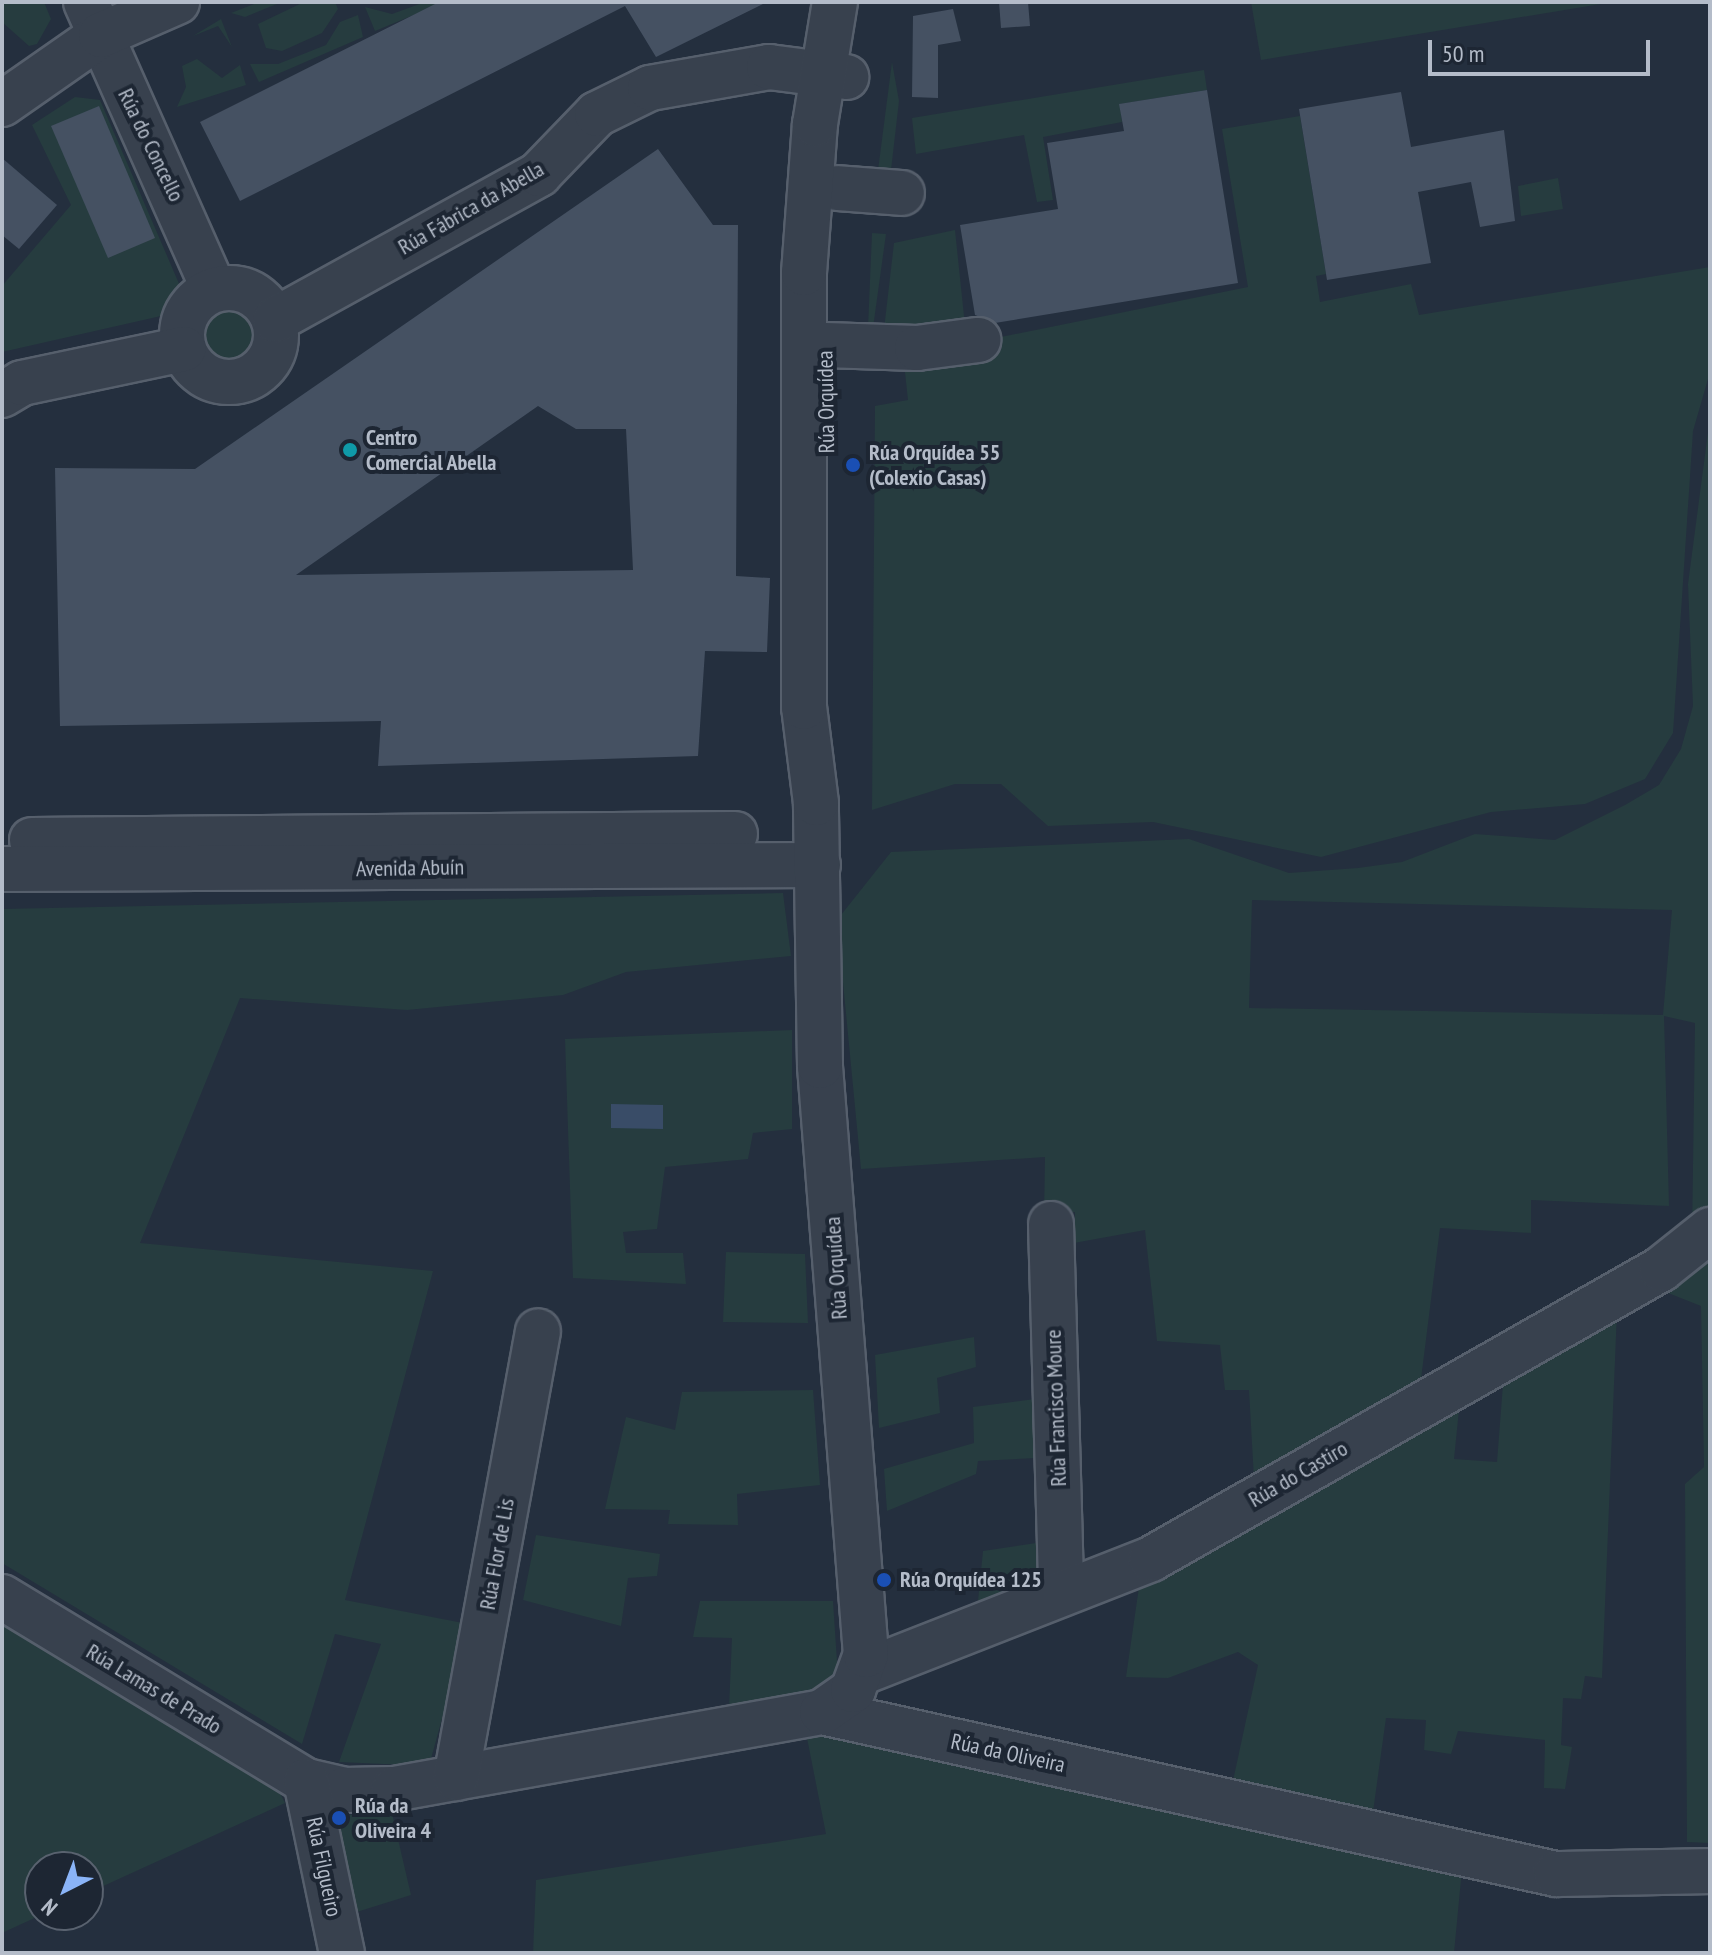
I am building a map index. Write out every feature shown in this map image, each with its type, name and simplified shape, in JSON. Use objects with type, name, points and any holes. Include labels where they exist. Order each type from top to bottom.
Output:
[{"type":"street","points":[[2,104],[93,19],[177,2]]},
{"type":"street","name":"Rúa Orquídea","points":[[817,835],[833,704],[825,345],[837,188],[833,76],[835,2]]},
{"type":"street","name":"Rúa Orquídea","points":[[860,2],[833,76],[801,376],[804,707],[817,835],[820,1066],[863,1672]]},
{"type":"street","name":"Rúa do Concello","points":[[93,19],[214,289]]},
{"type":"street","name":"Rúa Fábrica da Abella","points":[[275,320],[539,174],[597,114],[650,88],[769,67],[833,76]]},
{"type":"street","points":[[837,188],[902,193]]},
{"type":"street","points":[[239,287],[261,299],[275,320],[277,345],[265,367],[245,381],[209,376],[183,349],[182,324],[193,302],[214,289],[239,287]]},
{"type":"street","points":[[825,345],[917,348],[978,340]]},
{"type":"street","points":[[2,395],[22,383],[183,349]]},
{"type":"street","name":"Avenida Abuín","points":[[2,869],[233,854],[817,835]]},
{"type":"street","name":"Avenida Abuín","points":[[2,841],[233,854]]},
{"type":"street","name":"Rúa Francisco Moure","points":[[1051,1224],[1061,1592]]},
{"type":"street","name":"Rúa do Castiro","points":[[863,1672],[1151,1559],[1661,1269],[1710,1230]]},
{"type":"street","name":"Rúa Flor de Lis","points":[[456,1778],[538,1331]]},
{"type":"street","name":"Rúa Lamas de Prado","points":[[2,1597],[306,1781]]},
{"type":"street","points":[[822,1712],[843,1701],[863,1672]]},
{"type":"street","name":"Rúa da Oliveira","points":[[306,1781],[357,1790],[456,1778],[822,1712],[1556,1874],[1710,1871]]},
{"type":"street","name":"Rúa Filgueiro","points":[[306,1781],[342,1953]]},
{"type":"green space","points":[[2,2],[44,2],[51,19],[37,44],[29,46],[2,22]]},
{"type":"green space","points":[[259,2],[282,2],[245,17],[231,13]]},
{"type":"green space","points":[[304,2],[335,2],[338,9],[322,33],[282,51],[266,48],[258,24]]},
{"type":"green space","points":[[425,2],[445,2],[375,31],[365,7],[392,14]]},
{"type":"green space","points":[[1251,2],[1613,2],[1261,60]]},
{"type":"green space","points":[[358,15],[363,37],[259,82],[250,64],[278,64],[326,45],[340,22]]},
{"type":"green space","points":[[221,19],[232,47],[218,26],[193,36]]},
{"type":"green space","points":[[197,59],[222,78],[240,65],[246,85],[177,107],[186,87],[182,66]]},
{"type":"green space","points":[[892,62],[899,101],[890,179],[877,178]]},
{"type":"green space","points":[[1204,70],[1207,90],[1120,104],[1122,122],[1043,137],[1053,200],[1037,202],[1024,135],[916,154],[912,118]]},
{"type":"green space","points":[[75,97],[100,100],[180,286],[161,316],[2,352],[2,286],[71,205],[32,125]]},
{"type":"green space","points":[[1300,116],[1326,274],[1316,276],[1320,302],[1411,284],[1419,315],[1710,267],[1710,372],[1693,431],[1673,733],[1645,779],[1585,804],[1491,812],[1321,857],[1153,822],[1048,826],[1001,784],[955,784],[872,810],[875,406],[908,400],[904,363],[912,355],[1248,287],[1222,129]]},
{"type":"green space","points":[[1558,178],[1563,209],[1521,216],[1518,186]]},
{"type":"green space","points":[[955,230],[966,335],[883,338],[894,243]]},
{"type":"green space","points":[[872,233],[886,234],[873,328],[868,328]]},
{"type":"green space","points":[[226,309],[244,317],[252,335],[244,353],[226,361],[208,353],[200,335],[208,317]]},
{"type":"green space","points":[[1710,417],[1710,1222],[1692,1237],[1695,1023],[1664,1016],[1669,1206],[1531,1200],[1531,1233],[1440,1228],[1419,1395],[1254,1479],[1249,1390],[1225,1390],[1220,1345],[1157,1341],[1145,1230],[1074,1243],[1075,1212],[1044,1216],[1045,1157],[861,1169],[837,920],[891,852],[1189,839],[1289,873],[1402,862],[1475,834],[1555,840],[1659,785],[1681,749],[1693,706],[1688,584]],"holes":[[[1252,900],[1672,910],[1663,1015],[1249,1008]]]},
{"type":"green space","points":[[783,893],[791,956],[626,972],[563,995],[407,1010],[240,998],[140,1243],[433,1271],[345,1600],[468,1624],[429,1766],[339,1762],[381,1644],[335,1634],[302,1744],[2,1563],[2,909]]},
{"type":"green space","points":[[792,1030],[792,1129],[753,1133],[748,1159],[665,1167],[657,1229],[623,1232],[626,1253],[683,1253],[686,1284],[573,1278],[565,1039]]},
{"type":"green space","points":[[1710,1241],[1710,1843],[1687,1842],[1685,1484],[1704,1467],[1701,1306],[1658,1289]]},
{"type":"green space","points":[[726,1252],[805,1254],[808,1323],[723,1322]]},
{"type":"green space","points":[[1617,1311],[1602,1678],[1585,1676],[1581,1699],[1563,1698],[1561,1745],[1572,1747],[1565,1789],[1544,1788],[1545,1740],[1458,1731],[1451,1754],[1424,1750],[1426,1720],[1386,1718],[1372,1819],[1231,1790],[1258,1665],[1238,1652],[1168,1678],[1126,1677],[1139,1587],[1460,1400],[1454,1459],[1497,1462],[1504,1371]]},
{"type":"green space","points":[[974,1337],[976,1367],[937,1378],[940,1413],[879,1428],[875,1355]]},
{"type":"green space","points":[[813,1390],[820,1485],[737,1494],[738,1525],[668,1524],[670,1510],[605,1509],[626,1417],[675,1430],[682,1392]]},
{"type":"green space","points":[[1035,1399],[1035,1458],[978,1461],[976,1474],[887,1511],[884,1469],[974,1443],[973,1407]]},
{"type":"green space","points":[[536,1535],[660,1554],[657,1576],[628,1578],[621,1626],[523,1600]]},
{"type":"green space","points":[[1036,1543],[1036,1588],[977,1611],[983,1551]]},
{"type":"green space","points":[[700,1601],[833,1601],[838,1676],[824,1689],[729,1708],[732,1638],[693,1637]]},
{"type":"green space","points":[[2,1619],[275,1783],[285,1803],[104,1886],[104,1851],[24,1851],[24,1923],[2,1933]]},
{"type":"green space","points":[[834,1733],[1462,1869],[1454,1953],[533,1953],[536,1880],[826,1834],[807,1738]]},
{"type":"green space","points":[[391,1809],[411,1895],[344,1916],[336,1817]]},
{"type":"water","points":[[611,1104],[663,1105],[663,1129],[611,1128]]},
{"type":"building","points":[[439,2],[767,2],[656,57],[625,6],[240,201],[200,122]]},
{"type":"building","points":[[999,2],[1028,2],[1030,26],[1001,28]]},
{"type":"building","points":[[953,9],[961,41],[938,45],[938,98],[912,97],[913,16]]},
{"type":"building","points":[[1207,90],[1238,283],[995,323],[975,315],[960,225],[1058,209],[1047,143],[1124,131],[1119,104]]},
{"type":"building","points":[[1401,92],[1411,147],[1504,130],[1515,221],[1480,227],[1471,182],[1418,192],[1431,263],[1327,280],[1299,109]]},
{"type":"building","points":[[99,106],[155,238],[108,258],[51,126]]},
{"type":"building","name":"Centro Comercial Abella","points":[[658,149],[713,225],[738,225],[736,576],[770,578],[767,652],[705,651],[698,756],[378,766],[381,721],[60,726],[55,468],[195,469]],"holes":[[[538,406],[576,429],[626,429],[633,570],[296,575]]]},
{"type":"building","points":[[2,158],[57,205],[19,249],[2,235]]},
{"type":"place","name":"Centro Comercial Abella","points":[[350,450]]},
{"type":"place","name":"Rúa Orquídea 55 (Colexio Casas)","points":[[853,465]]},
{"type":"place","name":"Rúa Orquídea 125","points":[[884,1580]]},
{"type":"place","name":"Rúa da Oliveira 4","points":[[339,1818]]}]
